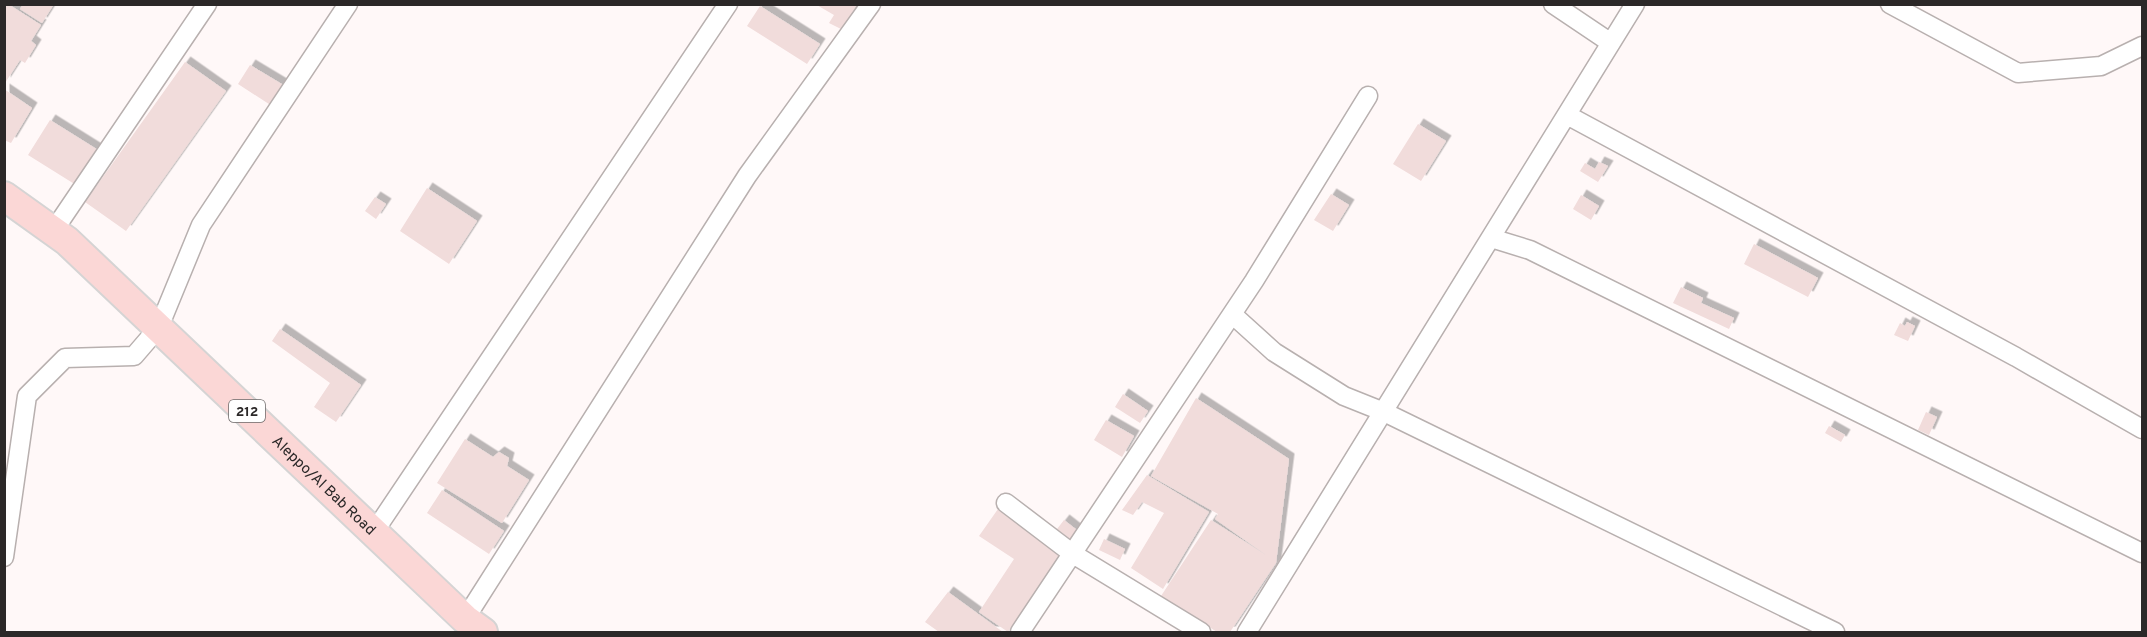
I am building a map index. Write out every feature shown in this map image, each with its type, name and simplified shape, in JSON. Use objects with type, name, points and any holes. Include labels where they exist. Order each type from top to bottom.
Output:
[{"type":"main road","name":"Aleppo/Al Bab Road","points":[[4,196],[54,230],[474,626]]},
{"type":"street","points":[[54,230],[207,4]]},
{"type":"street","points":[[4,557],[27,396],[65,358],[134,356],[159,327],[201,225],[348,4]]},
{"type":"street","points":[[374,532],[728,4]]},
{"type":"street","points":[[474,626],[747,176],[871,4]]},
{"type":"street","points":[[1553,4],[1611,43]]},
{"type":"street","points":[[1247,633],[1635,4]]},
{"type":"street","points":[[1890,4],[2018,73],[2101,66],[2142,46]]},
{"type":"street","points":[[1020,633],[1232,314],[1368,96]]},
{"type":"street","points":[[1567,115],[2016,357],[2142,429]]},
{"type":"street","points":[[1491,238],[1530,250],[2142,553]]},
{"type":"street","points":[[1232,314],[1274,352],[1344,396],[1384,412],[1835,633]]},
{"type":"street","points":[[1006,503],[1073,554],[1201,633]]},
{"type":"building","points":[[5,4],[41,25],[31,41],[36,45],[25,63],[20,60],[5,83]]},
{"type":"building","points":[[23,4],[54,4],[42,23],[20,9]]},
{"type":"building","points":[[815,4],[857,4],[843,30],[829,23],[834,15]]},
{"type":"building","points":[[760,6],[820,44],[807,64],[747,26]]},
{"type":"building","points":[[185,62],[226,91],[126,231],[85,202]]},
{"type":"building","points":[[250,65],[285,86],[272,106],[238,84]]},
{"type":"building","points":[[4,89],[32,108],[11,143],[4,140]]},
{"type":"building","points":[[50,120],[98,150],[76,185],[28,155]]},
{"type":"building","points":[[1418,124],[1446,141],[1421,181],[1393,164]]},
{"type":"building","points":[[1599,162],[1608,166],[1598,182],[1580,171],[1585,163],[1595,169]]},
{"type":"building","points":[[427,188],[477,221],[449,264],[400,231]]},
{"type":"building","points":[[1331,194],[1349,205],[1333,231],[1314,220]]},
{"type":"building","points":[[1581,195],[1599,206],[1591,220],[1573,209]]},
{"type":"building","points":[[375,197],[386,204],[376,219],[365,211]]},
{"type":"building","points":[[1754,244],[1818,278],[1808,297],[1744,264]]},
{"type":"building","points":[[1681,287],[1703,298],[1701,303],[1734,318],[1729,329],[1673,303]]},
{"type":"building","points":[[1907,322],[1915,326],[1908,341],[1894,335],[1900,323],[1905,326]]},
{"type":"building","points":[[280,329],[361,385],[336,422],[314,407],[330,383],[272,341]]},
{"type":"building","points":[[1123,394],[1148,411],[1140,423],[1115,407]]},
{"type":"building","points":[[1196,398],[1289,459],[1276,563],[1230,632],[1217,632],[1161,596],[1211,520],[1266,555],[1215,519],[1218,514],[1151,476]]},
{"type":"building","points":[[1926,412],[1937,417],[1929,435],[1918,430]]},
{"type":"building","points":[[1106,420],[1134,436],[1122,457],[1094,440]]},
{"type":"building","points":[[1829,426],[1845,435],[1841,442],[1825,433]]},
{"type":"building","points":[[465,439],[493,457],[499,452],[509,458],[507,466],[529,480],[502,523],[437,483]]},
{"type":"building","points":[[1147,475],[1209,512],[1163,589],[1131,568],[1164,513],[1142,502],[1133,515],[1122,510]]},
{"type":"building","points":[[442,490],[504,531],[489,554],[427,513]]},
{"type":"building","points":[[998,509],[1061,552],[1008,632],[979,612],[1014,559],[979,536]]},
{"type":"building","points":[[1064,520],[1082,534],[1075,543],[1057,529]]},
{"type":"building","points":[[1104,539],[1125,549],[1120,560],[1099,550]]},
{"type":"building","points":[[948,592],[1003,632],[939,632],[925,622]]}]
